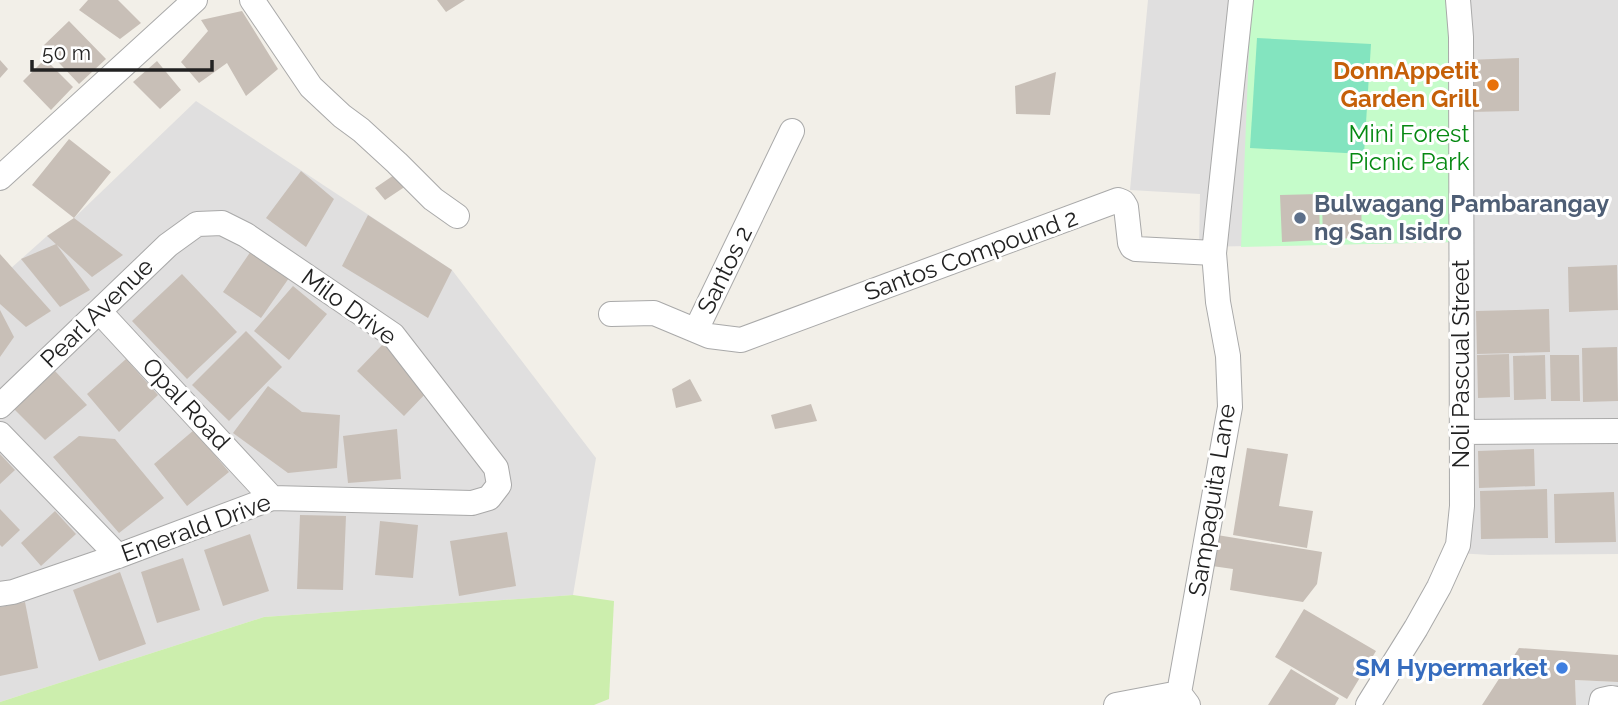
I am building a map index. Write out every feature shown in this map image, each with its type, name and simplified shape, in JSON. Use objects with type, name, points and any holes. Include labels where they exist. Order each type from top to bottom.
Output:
[{"type":"street","points":[[0,178],[195,0]]},
{"type":"street","points":[[252,0],[311,87],[397,163],[433,199],[457,216]]},
{"type":"street","name":"Sampaguita Lane","points":[[1184,699],[1230,407],[1228,356],[1218,302],[1214,253],[1241,0]]},
{"type":"street","name":"Noli Pascual Street","points":[[1368,705],[1416,628],[1458,545],[1462,506],[1461,37],[1458,0]]},
{"type":"street","name":"Santos 2","points":[[611,314],[654,313],[696,330],[792,131]]},
{"type":"street","name":"Santos Compound 2","points":[[696,330],[709,336],[741,340],[1118,200],[1126,206],[1132,247],[1214,253]]},
{"type":"street","name":"Pearl Avenue","points":[[0,406],[168,245],[197,223]]},
{"type":"street","name":"Milo Drive","points":[[197,223],[222,223],[246,235],[393,335],[496,468]]},
{"type":"street","name":"Opal Road","points":[[99,311],[272,498]]},
{"type":"street","points":[[1461,432],[1618,431]]},
{"type":"street","points":[[0,434],[118,556]]},
{"type":"street","name":"Emerald Drive","points":[[0,594],[118,556],[272,498],[472,503],[489,498],[499,485],[496,468]]},
{"type":"street","points":[[1116,705],[1184,699]]},
{"type":"street","points":[[1601,705],[1602,700],[1618,699]]},
{"type":"shaded area","points":[[1148,0],[1618,0],[1618,554],[1457,553],[1458,242],[1199,247],[1200,194],[1130,190]]},
{"type":"shaded area","points":[[196,101],[452,270],[596,458],[573,595],[264,617],[0,702],[0,278],[47,236],[74,218]]},
{"type":"shaded area","points":[[1575,680],[1618,682],[1618,705],[1576,705]]},
{"type":"green space","name":"Mini Forest Picnic Park","points":[[1251,0],[1447,0],[1458,242],[1241,247]]},
{"type":"green space","points":[[1257,38],[1371,44],[1364,154],[1250,148]]},
{"type":"green space","points":[[573,595],[614,601],[609,699],[594,705],[0,705],[0,702],[264,617]]},
{"type":"building","points":[[88,0],[118,0],[141,23],[120,39],[79,10]]},
{"type":"building","points":[[437,0],[465,0],[446,12]]},
{"type":"building","points":[[242,11],[278,69],[246,96],[227,63],[199,83],[181,62],[208,31],[201,20]]},
{"type":"building","points":[[69,21],[106,59],[79,84],[43,46]]},
{"type":"building","name":"DonnAppetit Garden Grill","points":[[1519,58],[1519,111],[1468,112],[1467,60]]},
{"type":"building","points":[[45,59],[73,87],[51,110],[23,81]]},
{"type":"building","points":[[0,60],[8,69],[0,78]]},
{"type":"building","points":[[157,61],[181,90],[160,109],[133,82]]},
{"type":"building","points":[[1056,72],[1050,115],[1016,114],[1015,86]]},
{"type":"building","points":[[69,139],[111,172],[74,218],[32,185]]},
{"type":"building","points":[[301,171],[334,199],[306,247],[266,218]]},
{"type":"building","points":[[397,173],[406,186],[385,200],[375,188]]},
{"type":"building","name":"Bulwagang Pambarangay ng San Isidro","points":[[1319,194],[1320,240],[1282,242],[1280,195]]},
{"type":"building","points":[[1361,199],[1362,238],[1323,239],[1322,201]]},
{"type":"building","points":[[368,215],[452,270],[428,318],[342,266]]},
{"type":"building","points":[[74,218],[123,255],[92,277],[47,236]]},
{"type":"building","points":[[56,244],[90,290],[60,307],[21,259]]},
{"type":"building","points":[[251,251],[289,278],[261,318],[223,292]]},
{"type":"building","points":[[0,254],[51,311],[26,327],[0,304]]},
{"type":"building","points":[[1617,265],[1618,310],[1569,312],[1568,267]]},
{"type":"building","points":[[182,274],[237,332],[187,379],[132,321]]},
{"type":"building","points":[[293,286],[327,314],[289,360],[254,331]]},
{"type":"building","points":[[1549,309],[1550,352],[1477,354],[1476,311]]},
{"type":"building","points":[[0,310],[14,337],[0,357]]},
{"type":"building","points":[[246,331],[282,367],[229,421],[192,385]]},
{"type":"building","points":[[384,343],[431,388],[404,416],[357,371]]},
{"type":"building","points":[[1617,347],[1618,401],[1583,402],[1582,348]]},
{"type":"building","points":[[1509,354],[1510,397],[1478,398],[1477,355]]},
{"type":"building","points":[[1545,355],[1546,399],[1514,400],[1513,356]]},
{"type":"building","points":[[1550,355],[1579,355],[1580,401],[1551,401]]},
{"type":"building","points":[[126,359],[158,395],[119,432],[87,394]]},
{"type":"building","points":[[55,371],[87,405],[45,440],[14,409]]},
{"type":"building","points":[[690,379],[702,401],[676,408],[672,389]]},
{"type":"building","points":[[268,386],[302,412],[340,415],[337,468],[288,473],[233,433]]},
{"type":"building","points":[[811,404],[817,421],[775,429],[771,415]]},
{"type":"building","points":[[397,429],[401,479],[348,483],[343,436]]},
{"type":"building","points":[[194,430],[229,472],[187,506],[154,464]]},
{"type":"building","points":[[79,436],[115,439],[164,498],[119,533],[53,457]]},
{"type":"building","points":[[1247,448],[1288,454],[1279,506],[1313,511],[1307,548],[1233,535]]},
{"type":"building","points":[[1534,449],[1535,486],[1479,488],[1478,451]]},
{"type":"building","points":[[0,454],[15,470],[0,484]]},
{"type":"building","points":[[1547,489],[1548,538],[1481,539],[1480,491]]},
{"type":"building","points":[[1614,492],[1616,542],[1555,543],[1554,494]]},
{"type":"building","points":[[0,509],[20,530],[2,547],[0,545]]},
{"type":"building","points":[[55,511],[76,534],[41,566],[21,543]]},
{"type":"building","points":[[300,515],[346,516],[343,590],[297,589]]},
{"type":"building","points":[[380,521],[418,525],[413,578],[375,575]]},
{"type":"building","points":[[507,532],[516,586],[459,596],[450,541]]},
{"type":"building","points":[[250,534],[269,591],[223,606],[204,550]]},
{"type":"building","points":[[1217,535],[1322,552],[1317,584],[1303,602],[1230,590],[1233,569],[1212,566]]},
{"type":"building","points":[[183,558],[200,610],[157,623],[141,572]]},
{"type":"building","points":[[120,572],[146,644],[99,661],[73,590]]},
{"type":"building","points":[[25,602],[38,668],[0,676],[0,607]]},
{"type":"building","points":[[1304,609],[1376,651],[1347,699],[1275,657]]},
{"type":"building","name":"SM Hypermarket","points":[[1519,648],[1618,655],[1618,682],[1575,680],[1576,705],[1482,705]]},
{"type":"building","points":[[1291,669],[1339,698],[1335,705],[1268,705]]},
{"type":"place","name":"DonnAppetit Garden Grill","points":[[1493,85]]},
{"type":"place","name":"Bulwagang Pambarangay ng San Isidro","points":[[1300,218]]},
{"type":"place","name":"SM Hypermarket","points":[[1562,668]]}]
